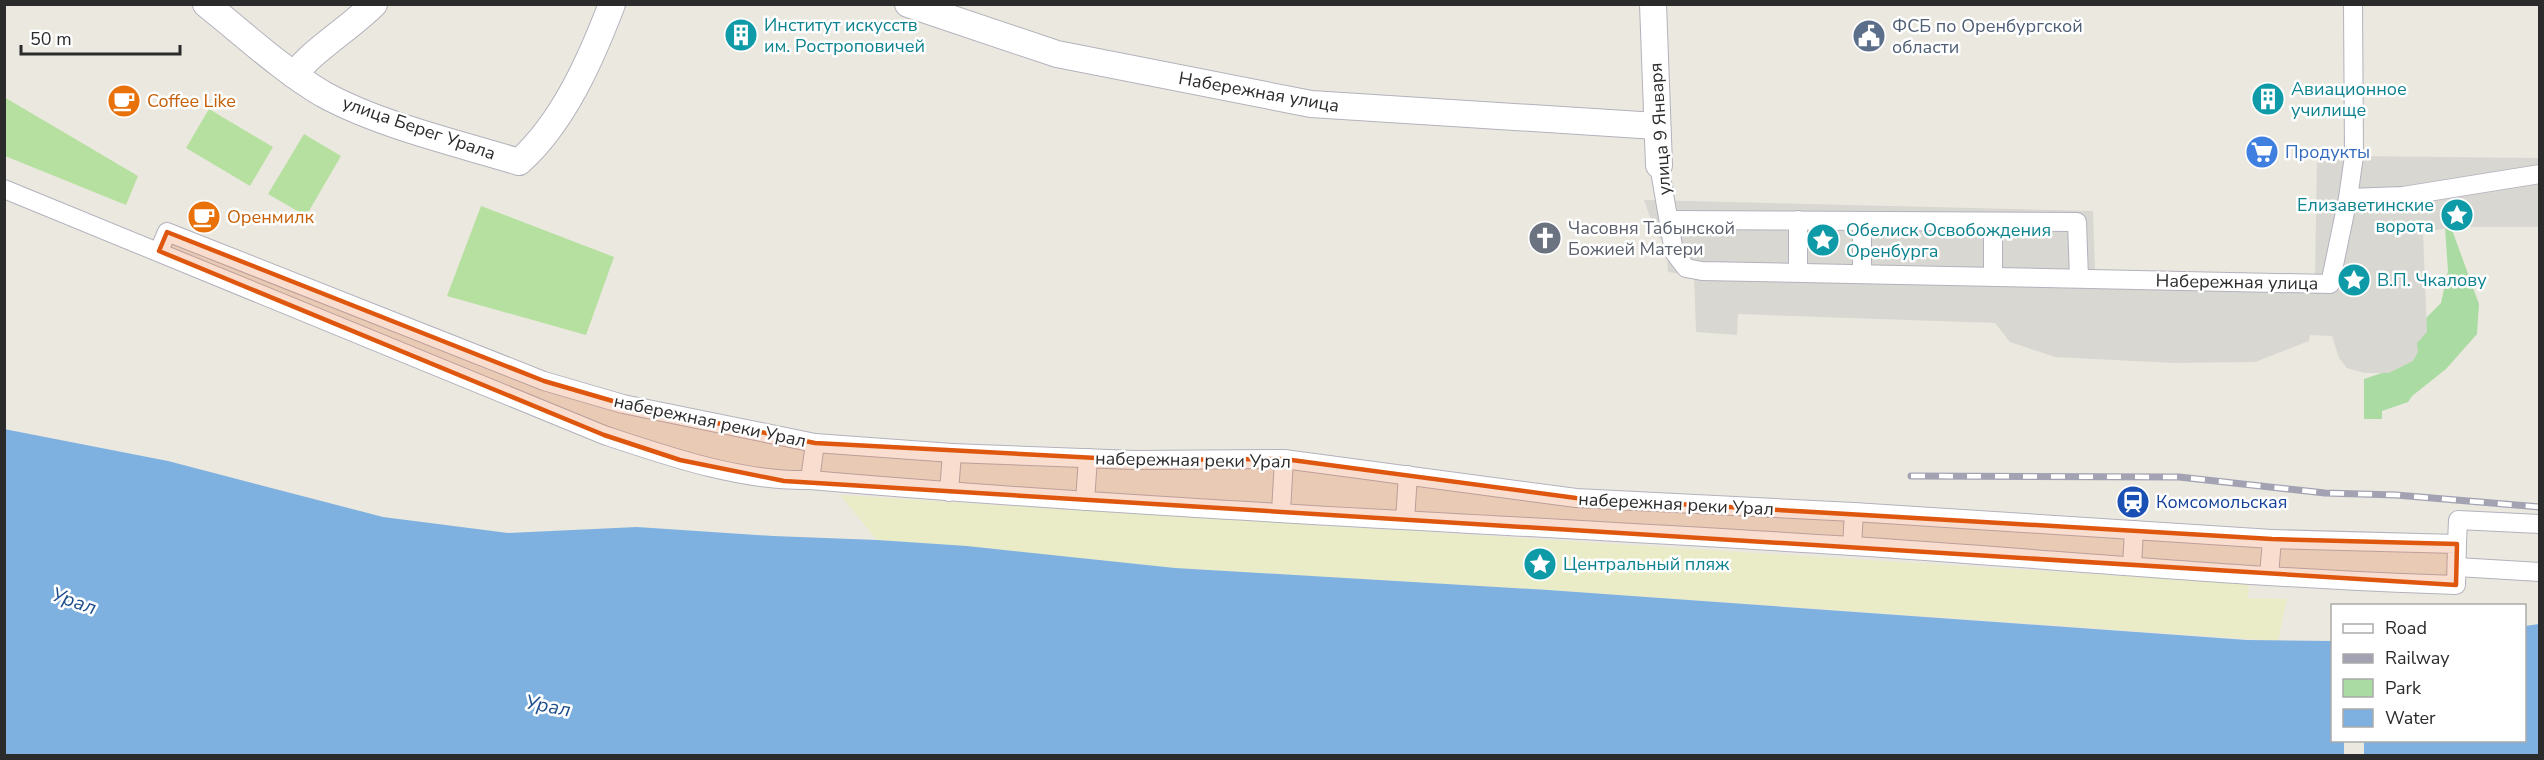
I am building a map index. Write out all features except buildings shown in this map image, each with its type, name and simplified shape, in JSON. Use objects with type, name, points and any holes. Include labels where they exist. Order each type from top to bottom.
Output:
[{"type":"street","name":"улица Берег Урала","points":[[206,4],[294,75],[357,110],[519,162],[539,145],[567,99],[599,40],[612,4]]},
{"type":"street","points":[[294,75],[305,61],[336,38],[374,4]]},
{"type":"street","name":"Набережная улица","points":[[908,4],[1057,54],[1311,104],[1656,126]]},
{"type":"street","name":"улица 9 Января","points":[[1653,4],[1659,165],[1674,252]]},
{"type":"street","points":[[2354,4],[2354,156],[2348,198],[2403,196],[2540,174]]},
{"type":"street","name":"набережная реки Урал","points":[[4,189],[604,435],[680,460],[784,481],[810,480],[1085,501],[1852,546],[2269,576],[2456,585],[2457,567]]},
{"type":"street","name":"Набережная улица","points":[[1674,252],[1686,268],[1702,271],[1798,271],[2330,284],[2348,198]]},
{"type":"street","points":[[1669,220],[2077,222],[2079,278]]},
{"type":"street","points":[[1798,220],[1798,271]]},
{"type":"street","points":[[1862,222],[1862,273]]},
{"type":"street","points":[[1993,223],[1993,277]]},
{"type":"street","name":"набережная реки Урал","points":[[159,251],[167,232],[544,381],[623,404],[815,443],[952,453],[1088,458],[1284,459],[1576,498],[1687,506],[1854,512],[2272,539],[2457,544]]},
{"type":"street","points":[[810,480],[815,443]]},
{"type":"street","points":[[949,492],[952,453]]},
{"type":"street","points":[[1085,501],[1088,458]]},
{"type":"street","points":[[1281,512],[1284,459]]},
{"type":"street","points":[[1405,520],[1408,475]]},
{"type":"street","points":[[1686,537],[1687,506]]},
{"type":"street","points":[[1852,546],[1854,512]]},
{"type":"street","points":[[2540,524],[2458,520],[2457,544],[2457,567],[2540,572]]},
{"type":"street","points":[[2132,566],[2134,530]]},
{"type":"street","points":[[2269,576],[2272,539]]},
{"type":"highlighted area","points":[[167,232],[544,381],[623,404],[815,443],[1135,460],[1284,459],[1576,498],[2272,539],[2457,544],[2456,585],[784,481],[680,460],[604,435],[159,251]]},
{"type":"green space","points":[[4,97],[138,176],[126,205],[5,156]]},
{"type":"green space","points":[[209,109],[273,147],[250,186],[186,148]]},
{"type":"green space","points":[[304,134],[341,156],[306,216],[268,194]]},
{"type":"green space","points":[[481,206],[614,257],[586,335],[447,296]]},
{"type":"green space","points":[[2445,227],[2451,227],[2479,304],[2477,334],[2446,369],[2412,396],[2408,402],[2382,411],[2382,419],[2364,419],[2364,379],[2388,371],[2417,327],[2441,303],[2448,271]]},
{"type":"sand","name":"Центральный пляж","points":[[840,495],[2249,584],[2248,598],[2287,599],[2278,641],[1548,590],[1175,568],[967,546],[877,540]]},
{"type":"shaded area","points":[[2317,157],[2540,158],[2539,227],[2457,227],[2423,232],[2427,332],[2417,343],[2418,352],[2413,361],[2389,373],[2364,373],[2347,368],[2339,358],[2332,336],[2310,335],[2309,341],[2255,362],[2174,363],[2055,357],[2010,342],[1995,323],[1738,314],[1737,335],[1696,332],[1694,276],[1668,272],[1666,241],[1657,237],[1644,200],[2093,211],[2095,272],[2315,274]]},
{"type":"water","name":"Урал","points":[[4,429],[168,461],[383,517],[508,533],[637,527],[877,540],[967,546],[1175,568],[1548,590],[2247,640],[2331,641],[2331,742],[2526,742],[2526,626],[2539,624],[2539,755],[5,755]]},
{"type":"pier","points":[[2344,742],[2364,742],[2364,755],[2344,755]]},
{"type":"railway","points":[[1911,476],[2179,477],[2325,493],[2396,495],[2540,507]]},
{"type":"place","name":"Институт искусств им. Ростроповичей","points":[[741,35]]},
{"type":"place","name":"ФСБ по Оренбургской области","points":[[1869,36]]},
{"type":"place","name":"Авиационное училище","points":[[2268,99]]},
{"type":"place","name":"Coffee Like","points":[[124,101]]},
{"type":"place","name":"Продукты","points":[[2262,152]]},
{"type":"place","name":"Елизаветинские ворота","points":[[2457,215]]},
{"type":"place","name":"Оренмилк","points":[[204,217]]},
{"type":"place","name":"Часовня Табынской Божией Матери","points":[[1545,238]]},
{"type":"place","name":"Обелиск Освобождения Оренбурга","points":[[1823,240]]},
{"type":"place","name":"В.П. Чкалову","points":[[2354,280]]},
{"type":"place","name":"Комсомольская","points":[[2133,502]]},
{"type":"place","name":"Центральный пляж","points":[[1540,564]]}]
